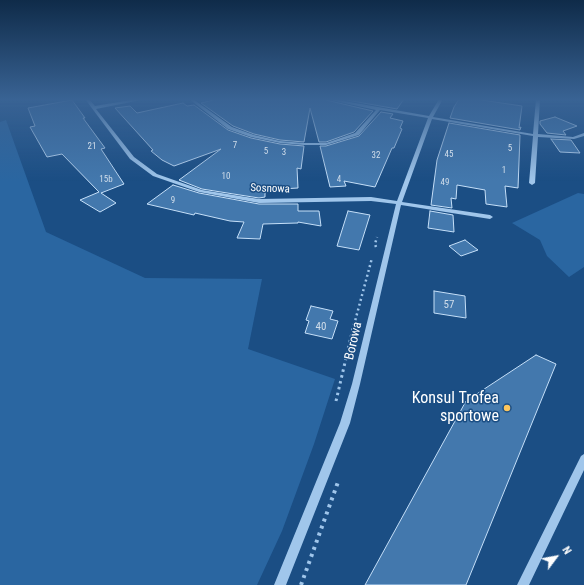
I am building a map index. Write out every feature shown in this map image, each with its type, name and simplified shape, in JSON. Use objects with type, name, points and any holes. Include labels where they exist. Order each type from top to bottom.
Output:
[{"type":"street","name":"Sosnowa","points":[[107,126],[132,158],[155,175],[201,191],[259,201],[371,199],[490,217]]},
{"type":"street","points":[[228,126],[253,136],[280,142],[304,144],[326,144],[357,134],[364,126]]},
{"type":"street","name":"Borowa","points":[[280,585],[345,423],[356,384],[399,203],[427,126]]},
{"type":"street","points":[[481,126],[534,135],[574,138],[584,134]]},
{"type":"street","points":[[532,183],[535,126]]},
{"type":"street","points":[[523,585],[584,459]]},
{"type":"path","points":[[334,407],[372,258]]},
{"type":"shaded area","points":[[0,126],[8,126],[46,232],[145,278],[262,279],[248,349],[335,379],[314,444],[282,531],[257,585],[0,585]]},
{"type":"shaded area","points":[[578,193],[584,194],[584,267],[569,277],[547,256],[540,240],[512,223]]},
{"type":"building","points":[[89,126],[105,148],[101,149],[124,184],[101,193],[116,203],[100,212],[80,200],[99,192],[62,154],[47,157],[30,127]]},
{"type":"building","points":[[132,126],[223,126],[228,130],[251,138],[280,144],[304,146],[301,169],[297,168],[298,188],[265,190],[265,197],[259,198],[202,189],[179,180],[221,149],[174,166],[162,160],[151,151],[153,150]]},
{"type":"building","points":[[234,126],[307,126],[304,142],[280,140],[254,134]]},
{"type":"building","points":[[315,126],[359,126],[354,132],[326,142],[319,142]]},
{"type":"building","points":[[368,126],[401,126],[400,128],[402,129],[375,187],[344,181],[346,186],[330,187],[320,146],[326,146],[359,136]]},
{"type":"building","points":[[448,126],[469,126],[520,135],[518,188],[505,186],[507,207],[486,204],[485,190],[457,185],[456,199],[451,198],[452,208],[431,205],[437,160]]},
{"type":"building","points":[[498,126],[519,126],[519,128],[521,127],[520,130]]},
{"type":"building","points":[[542,126],[576,126],[563,131],[566,135],[547,133]]},
{"type":"building","points":[[551,139],[571,140],[580,153],[560,152]]},
{"type":"building","points":[[173,185],[199,193],[259,204],[298,204],[298,211],[319,211],[321,226],[298,222],[263,224],[260,239],[237,238],[244,222],[230,221],[195,213],[194,215],[147,204]]},
{"type":"building","points":[[348,211],[370,215],[359,250],[337,246]]},
{"type":"building","points":[[430,211],[453,215],[454,232],[428,228]]},
{"type":"building","points":[[465,240],[478,250],[461,256],[449,246]]},
{"type":"building","points":[[434,291],[465,296],[466,318],[434,313]]},
{"type":"building","points":[[311,306],[333,311],[330,319],[338,321],[332,339],[305,333],[309,321],[306,320]]},
{"type":"building","points":[[536,355],[556,364],[466,585],[365,585],[466,401]]},
{"type":"place","name":"Konsul Trofea sportowe","points":[[507,408]]}]
